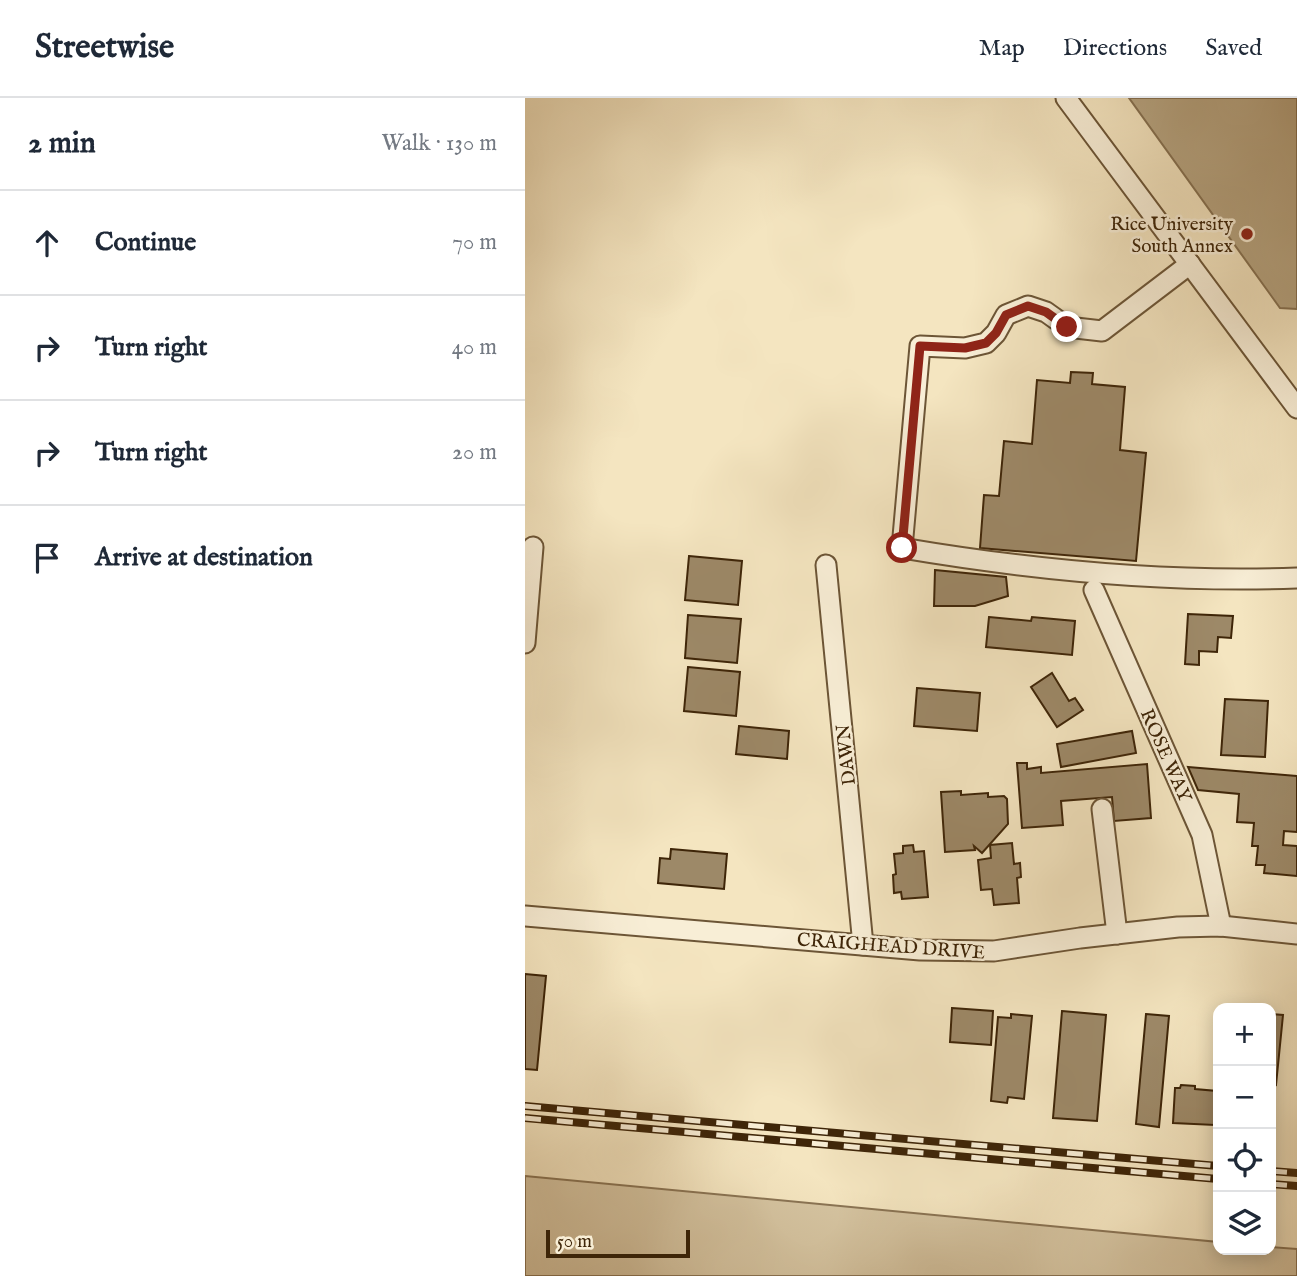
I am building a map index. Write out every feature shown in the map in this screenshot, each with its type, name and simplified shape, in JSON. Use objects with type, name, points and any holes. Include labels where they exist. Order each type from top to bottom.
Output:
[{"type":"street","points":[[1066,98],[1297,408]]},
{"type":"street","points":[[1190,264],[1102,331],[1067,327],[1046,312],[1028,306],[1006,315],[996,333],[986,343],[965,348],[920,346],[902,548],[994,562],[1140,575],[1246,580],[1297,578]]},
{"type":"street","points":[[525,643],[533,547]]},
{"type":"street","name":"DAWN","points":[[826,565],[863,945]]},
{"type":"street","name":"ROSE WAY","points":[[1094,590],[1202,835],[1221,926]]},
{"type":"street","points":[[1102,809],[1117,934]]},
{"type":"street","name":"CRAIGHEAD DRIVE","points":[[525,916],[920,950],[994,951],[1178,927],[1221,926],[1297,934]]},
{"type":"shaded area","name":"Rice University South Annex","points":[[1129,98],[1297,98],[1297,309],[1280,308]]},
{"type":"shaded area","points":[[525,1176],[1213,1242],[1213,1255],[1276,1255],[1276,1247],[1297,1249],[1297,1276],[525,1276]]},
{"type":"building","points":[[1071,372],[1093,373],[1092,384],[1125,387],[1120,450],[1146,453],[1136,561],[980,548],[984,495],[999,496],[1004,441],[1032,444],[1037,380],[1070,383]]},
{"type":"building","points":[[689,556],[742,561],[738,605],[685,600]]},
{"type":"building","points":[[935,570],[1006,577],[1008,596],[975,606],[934,606]]},
{"type":"building","points":[[1188,614],[1233,616],[1231,638],[1218,637],[1217,652],[1199,651],[1199,665],[1185,664]]},
{"type":"building","points":[[688,615],[741,619],[737,663],[685,658]]},
{"type":"building","points":[[989,617],[1075,621],[1072,655],[986,647]]},
{"type":"building","points":[[688,667],[740,672],[736,716],[684,711]]},
{"type":"building","points":[[1052,673],[1069,701],[1075,698],[1083,710],[1057,727],[1031,687]]},
{"type":"building","points":[[917,688],[980,693],[977,731],[914,726]]},
{"type":"building","points":[[1225,699],[1268,701],[1265,757],[1221,755]]},
{"type":"building","points":[[739,726],[789,731],[787,759],[736,754]]},
{"type":"building","points":[[1132,731],[1136,753],[1061,767],[1057,744]]},
{"type":"building","points":[[1017,763],[1027,763],[1027,769],[1041,767],[1041,773],[1147,764],[1151,818],[1114,821],[1112,797],[1061,801],[1063,825],[1022,828]]},
{"type":"building","points":[[1188,767],[1297,776],[1297,832],[1284,831],[1283,845],[1297,846],[1297,876],[1264,873],[1265,865],[1256,865],[1258,846],[1252,846],[1254,823],[1237,822],[1239,794],[1198,790]]},
{"type":"building","points":[[961,791],[961,795],[988,793],[988,797],[1004,796],[1007,799],[1008,824],[982,853],[974,846],[975,850],[945,852],[941,792]]},
{"type":"building","points":[[1012,843],[1014,864],[1020,863],[1021,877],[1017,878],[1019,903],[994,905],[992,889],[981,890],[978,860],[991,858],[990,845]]},
{"type":"building","points":[[913,845],[914,852],[924,851],[928,897],[902,899],[901,892],[894,893],[894,854],[903,853],[903,846]]},
{"type":"building","points":[[671,849],[727,854],[724,889],[658,883],[660,858],[670,859]]},
{"type":"building","points":[[525,974],[546,976],[537,1070],[525,1069]]},
{"type":"building","points":[[952,1008],[993,1011],[991,1045],[950,1042]]},
{"type":"building","points":[[1062,1011],[1106,1015],[1097,1121],[1053,1118]]},
{"type":"building","points":[[1011,1014],[1032,1016],[1024,1099],[1008,1097],[1007,1103],[991,1101],[998,1017],[1011,1018]]},
{"type":"building","points":[[1146,1014],[1169,1016],[1159,1127],[1136,1124]]},
{"type":"building","points":[[1276,1014],[1283,1015],[1276,1085]]},
{"type":"building","points":[[1181,1085],[1195,1086],[1195,1089],[1213,1091],[1213,1125],[1173,1123],[1175,1088],[1180,1088]]},
{"type":"railway","points":[[525,1106],[1213,1166]]},
{"type":"railway","points":[[525,1118],[1213,1179]]},
{"type":"railway","points":[[1276,1171],[1297,1173]]},
{"type":"railway","points":[[1276,1184],[1297,1186]]},
{"type":"place","name":"Rice University South Annex","points":[[1247,234]]},
{"type":"route","points":[[902,548],[920,346],[965,348],[986,343],[996,333],[1006,315],[1028,306],[1046,312],[1067,327]]}]
